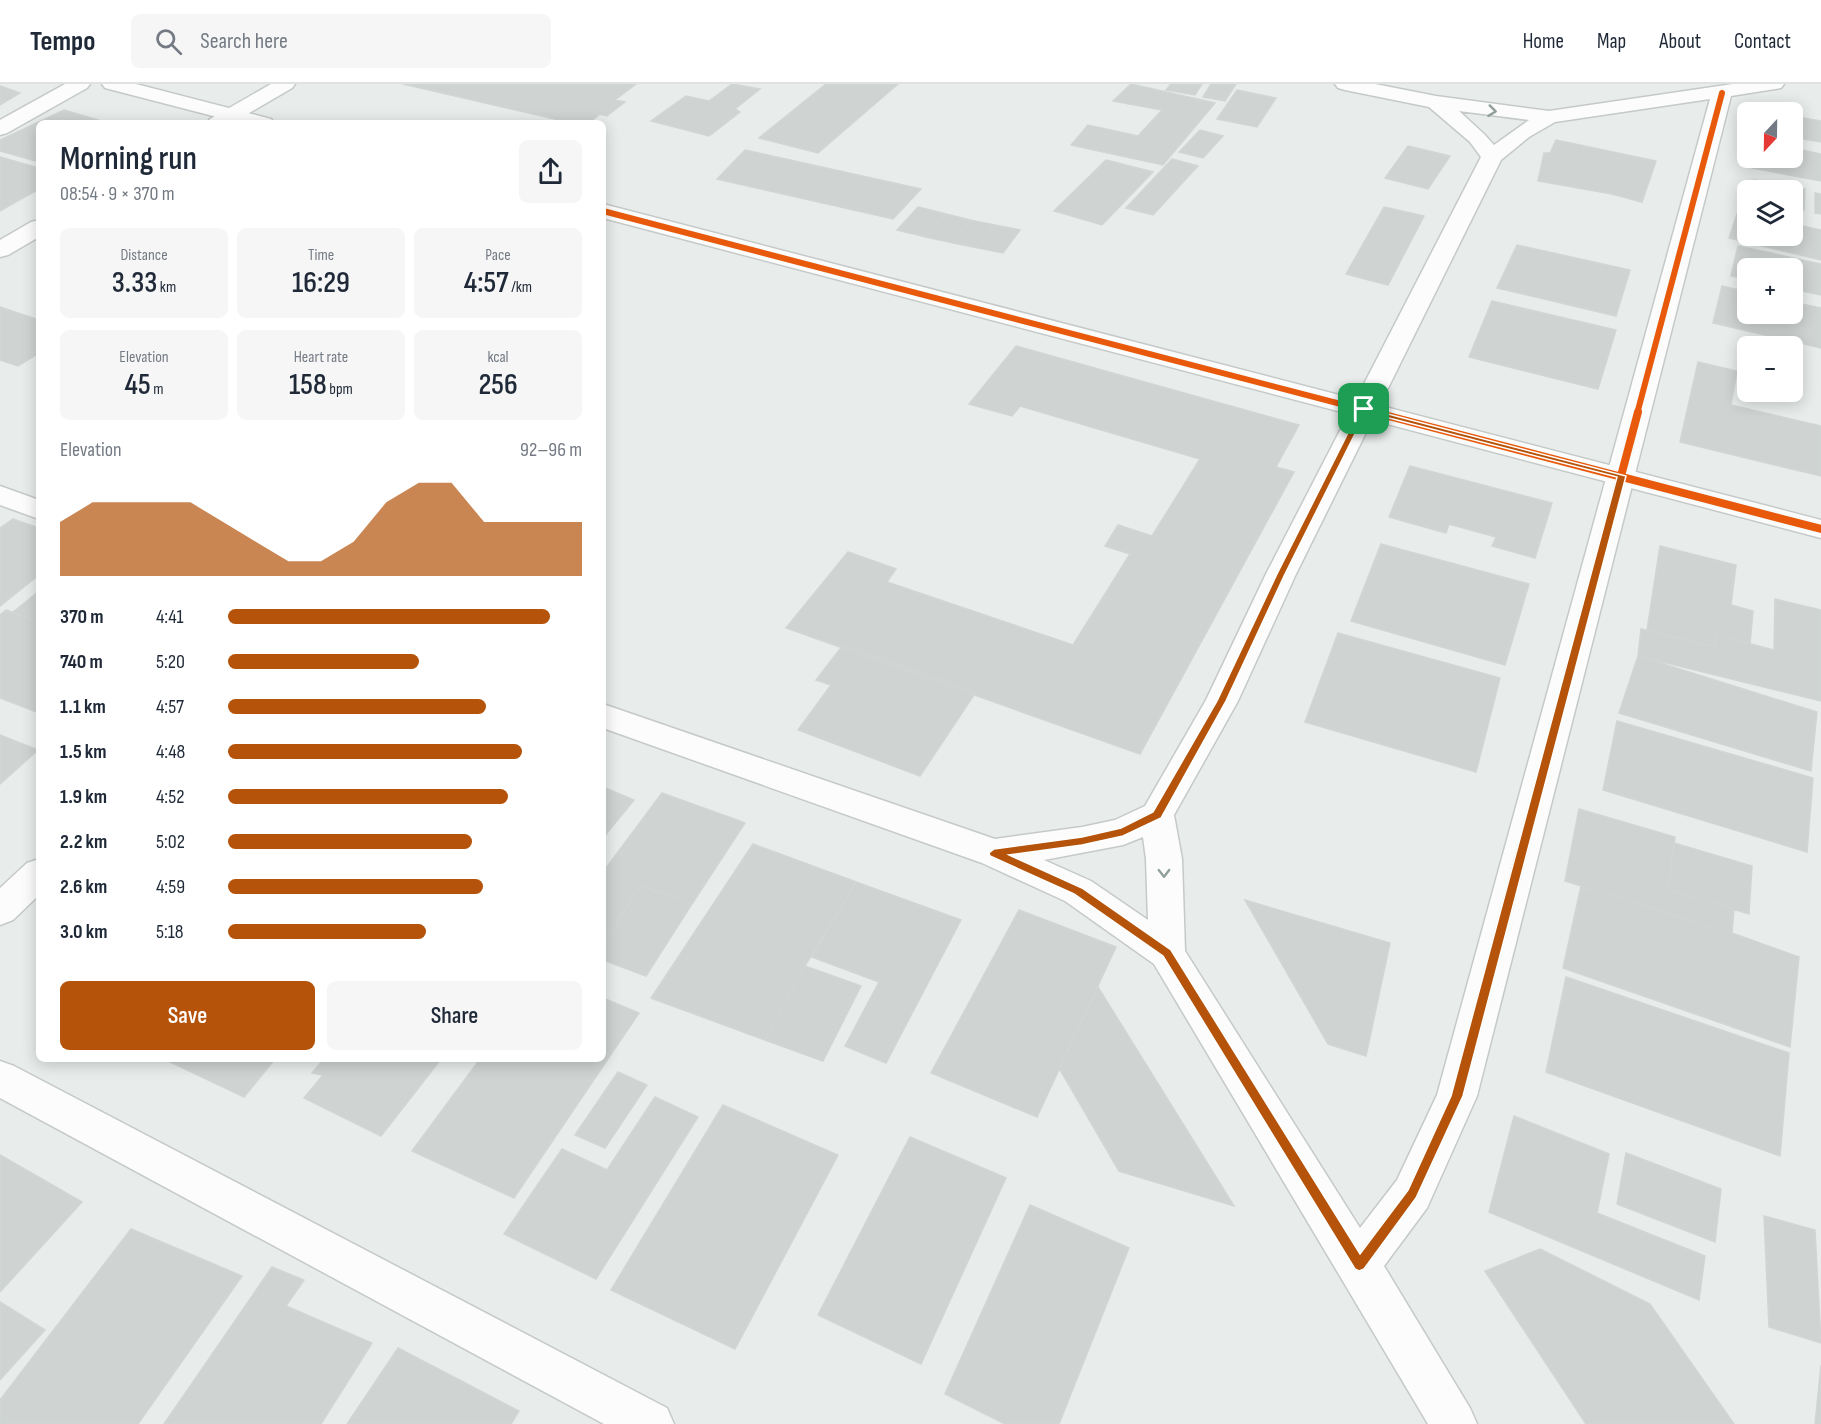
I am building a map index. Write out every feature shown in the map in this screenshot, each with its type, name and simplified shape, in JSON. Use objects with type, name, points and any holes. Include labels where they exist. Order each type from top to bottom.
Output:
[{"type":"street","points":[[0,129],[81,84]]},
{"type":"street","points":[[112,84],[224,119],[285,84]]},
{"type":"street","points":[[1345,84],[1436,102],[1549,117],[1774,84]]},
{"type":"street","points":[[1359,1265],[1412,1194],[1457,1096],[1722,93]]},
{"type":"street","points":[[1436,102],[1477,138],[1492,156]]},
{"type":"street","points":[[994,853],[1082,841],[1123,832],[1157,815],[1222,701],[1281,574],[1492,156],[1522,133],[1549,117]]},
{"type":"street","points":[[606,212],[1821,529]]},
{"type":"street","points":[[0,250],[36,229]]},
{"type":"street","points":[[0,495],[36,509]]},
{"type":"street","points":[[606,717],[994,853],[1078,891],[1167,953],[1454,1424]]},
{"type":"street","points":[[1157,815],[1164,858],[1167,953]]},
{"type":"street","points":[[0,910],[36,876]]},
{"type":"street","points":[[0,1078],[651,1424]]},
{"type":"building","points":[[403,84],[636,84],[615,100],[625,102],[607,116],[600,114],[593,120],[559,120]]},
{"type":"building","points":[[732,84],[760,89],[735,109],[740,112],[709,136],[651,121],[686,96],[709,101]]},
{"type":"building","points":[[826,84],[898,84],[818,153],[759,138]]},
{"type":"building","points":[[1131,84],[1215,103],[1163,165],[1071,145],[1088,125],[1138,136],[1162,110],[1113,101]]},
{"type":"building","points":[[1171,84],[1202,84],[1195,95],[1166,90]]},
{"type":"building","points":[[1211,84],[1236,84],[1225,101],[1203,97]]},
{"type":"building","points":[[0,86],[20,93],[0,105]]},
{"type":"building","points":[[1237,90],[1276,98],[1257,127],[1217,119]]},
{"type":"building","points":[[64,110],[98,120],[43,120]]},
{"type":"building","points":[[1803,118],[1821,121],[1821,142],[1803,139]]},
{"type":"building","points":[[36,123],[36,161],[0,151],[0,140]]},
{"type":"building","points":[[1200,130],[1223,136],[1203,158],[1179,152]]},
{"type":"building","points":[[1556,140],[1656,161],[1642,202],[1612,194],[1538,181],[1544,153],[1550,153]]},
{"type":"building","points":[[1408,146],[1450,156],[1428,189],[1385,178]]},
{"type":"building","points":[[745,150],[921,189],[893,219],[717,179]]},
{"type":"building","points":[[1803,150],[1821,154],[1821,181],[1752,168],[1803,168]]},
{"type":"building","points":[[0,157],[36,167],[36,191],[0,211]]},
{"type":"building","points":[[1172,159],[1198,166],[1153,215],[1126,208]]},
{"type":"building","points":[[1106,160],[1153,172],[1102,225],[1054,211]]},
{"type":"building","points":[[1803,189],[1805,189],[1803,210]]},
{"type":"building","points":[[1815,193],[1821,194],[1821,214],[1815,213]]},
{"type":"building","points":[[918,207],[946,214],[926,237],[897,230]]},
{"type":"building","points":[[1384,207],[1424,216],[1388,285],[1346,274]]},
{"type":"building","points":[[946,214],[970,220],[953,243],[926,237]]},
{"type":"building","points":[[1737,214],[1737,240],[1729,238]]},
{"type":"building","points":[[970,220],[995,225],[978,248],[953,243]]},
{"type":"building","points":[[995,225],[1020,230],[1003,253],[978,248]]},
{"type":"building","points":[[1803,226],[1821,230],[1821,260],[1762,246],[1803,246]]},
{"type":"building","points":[[1517,245],[1630,270],[1616,316],[1497,288]]},
{"type":"building","points":[[1738,246],[1793,258],[1737,258],[1737,277],[1731,276]]},
{"type":"building","points":[[1803,260],[1821,264],[1821,295],[1803,291]]},
{"type":"building","points":[[1722,286],[1737,289],[1737,324],[1803,324],[1803,304],[1821,308],[1821,348],[1803,344],[1803,336],[1769,336],[1713,323]]},
{"type":"building","points":[[1492,301],[1616,330],[1598,389],[1469,357]]},
{"type":"building","points":[[0,307],[36,319],[36,355],[18,366],[0,360]]},
{"type":"building","points":[[1016,346],[1299,425],[1276,467],[1294,472],[1140,754],[786,628],[848,552],[896,569],[887,582],[1073,645],[1130,554],[1105,546],[1118,525],[1152,536],[1200,459],[1020,406],[1012,416],[969,404]]},
{"type":"building","points":[[1698,362],[1737,371],[1731,405],[1821,426],[1821,476],[1680,442]]},
{"type":"building","points":[[1410,466],[1552,503],[1535,558],[1492,546],[1496,537],[1449,524],[1446,533],[1389,517]]},
{"type":"building","points":[[13,519],[36,527],[36,577],[0,606],[0,528]]},
{"type":"building","points":[[1381,544],[1529,584],[1505,665],[1351,621]]},
{"type":"building","points":[[1660,546],[1736,565],[1731,605],[1753,611],[1750,644],[1716,635],[1715,647],[1647,630]]},
{"type":"building","points":[[36,593],[36,621],[12,613]]},
{"type":"building","points":[[1775,599],[1821,610],[1821,701],[1638,656],[1641,629],[1715,647],[1716,635],[1774,650]]},
{"type":"building","points":[[6,610],[36,621],[36,712],[0,698],[0,615]]},
{"type":"building","points":[[1338,633],[1500,678],[1476,772],[1305,722]]},
{"type":"building","points":[[843,645],[976,692],[920,776],[798,730],[831,685],[816,680]]},
{"type":"building","points":[[1638,656],[1817,712],[1811,771],[1619,713]]},
{"type":"building","points":[[1617,721],[1813,778],[1807,852],[1603,790]]},
{"type":"building","points":[[0,735],[36,749],[36,752],[0,784]]},
{"type":"building","points":[[606,788],[634,800],[606,834]]},
{"type":"building","points":[[662,793],[745,823],[692,904],[641,886],[606,938],[606,868]]},
{"type":"building","points":[[1579,809],[1675,837],[1668,889],[1734,909],[1732,933],[1565,881]]},
{"type":"building","points":[[1674,843],[1752,866],[1749,914],[1668,889]]},
{"type":"building","points":[[753,844],[856,882],[805,966],[765,1040],[651,998]]},
{"type":"building","points":[[856,882],[961,920],[886,1063],[845,1046],[879,982],[812,957]]},
{"type":"building","points":[[641,886],[692,904],[646,976],[606,961],[606,938]]},
{"type":"building","points":[[1581,886],[1732,933],[1799,957],[1790,1047],[1563,968]]},
{"type":"building","points":[[1245,900],[1390,943],[1366,1056],[1328,1044]]},
{"type":"building","points":[[1019,910],[1116,947],[1037,1117],[931,1073]]},
{"type":"building","points":[[805,966],[861,986],[823,1061],[765,1040]]},
{"type":"building","points":[[1566,977],[1789,1053],[1780,1156],[1546,1072]]},
{"type":"building","points":[[1098,987],[1234,1206],[1119,1171],[1059,1068]]},
{"type":"building","points":[[606,999],[639,1013],[606,1062]]},
{"type":"building","points":[[170,1062],[273,1062],[244,1097]]},
{"type":"building","points":[[321,1062],[439,1062],[381,1136],[304,1098],[323,1075],[312,1073]]},
{"type":"building","points":[[478,1062],[606,1062],[514,1198],[412,1151]]},
{"type":"building","points":[[618,1072],[647,1085],[605,1148],[575,1135]]},
{"type":"building","points":[[655,1097],[698,1117],[596,1279],[504,1234],[562,1149],[607,1170]]},
{"type":"building","points":[[723,1105],[838,1155],[735,1349],[611,1290]]},
{"type":"building","points":[[1514,1116],[1609,1154],[1597,1213],[1705,1256],[1699,1300],[1489,1212]]},
{"type":"building","points":[[910,1137],[1006,1178],[921,1364],[818,1315]]},
{"type":"building","points":[[1626,1153],[1721,1189],[1715,1242],[1617,1204]]},
{"type":"building","points":[[0,1155],[82,1202],[0,1292]]},
{"type":"building","points":[[1030,1205],[1129,1248],[1059,1424],[1005,1424],[945,1394]]},
{"type":"building","points":[[1764,1216],[1815,1230],[1821,1343],[1769,1327]]},
{"type":"building","points":[[131,1229],[242,1276],[138,1424],[0,1424],[0,1400]]},
{"type":"building","points":[[1540,1249],[1650,1304],[1734,1424],[1586,1424],[1485,1271]]},
{"type":"building","points":[[272,1267],[304,1280],[286,1306],[372,1343],[321,1424],[164,1424]]},
{"type":"building","points":[[0,1302],[45,1330],[0,1380]]},
{"type":"building","points":[[398,1348],[519,1411],[511,1424],[347,1424]]},
{"type":"building","points":[[1821,1365],[1821,1424],[1815,1424]]},
{"type":"cycle path","points":[[1359,1265],[1412,1194],[1457,1096],[1722,93]]},
{"type":"cycle path","points":[[606,212],[1821,529]]},
{"type":"route","points":[[1364,409],[1622,476],[1457,1096],[1412,1194],[1359,1265],[1167,953],[1078,891],[994,853],[1082,841],[1123,832],[1157,815],[1222,701],[1281,574],[1364,409]]}]
